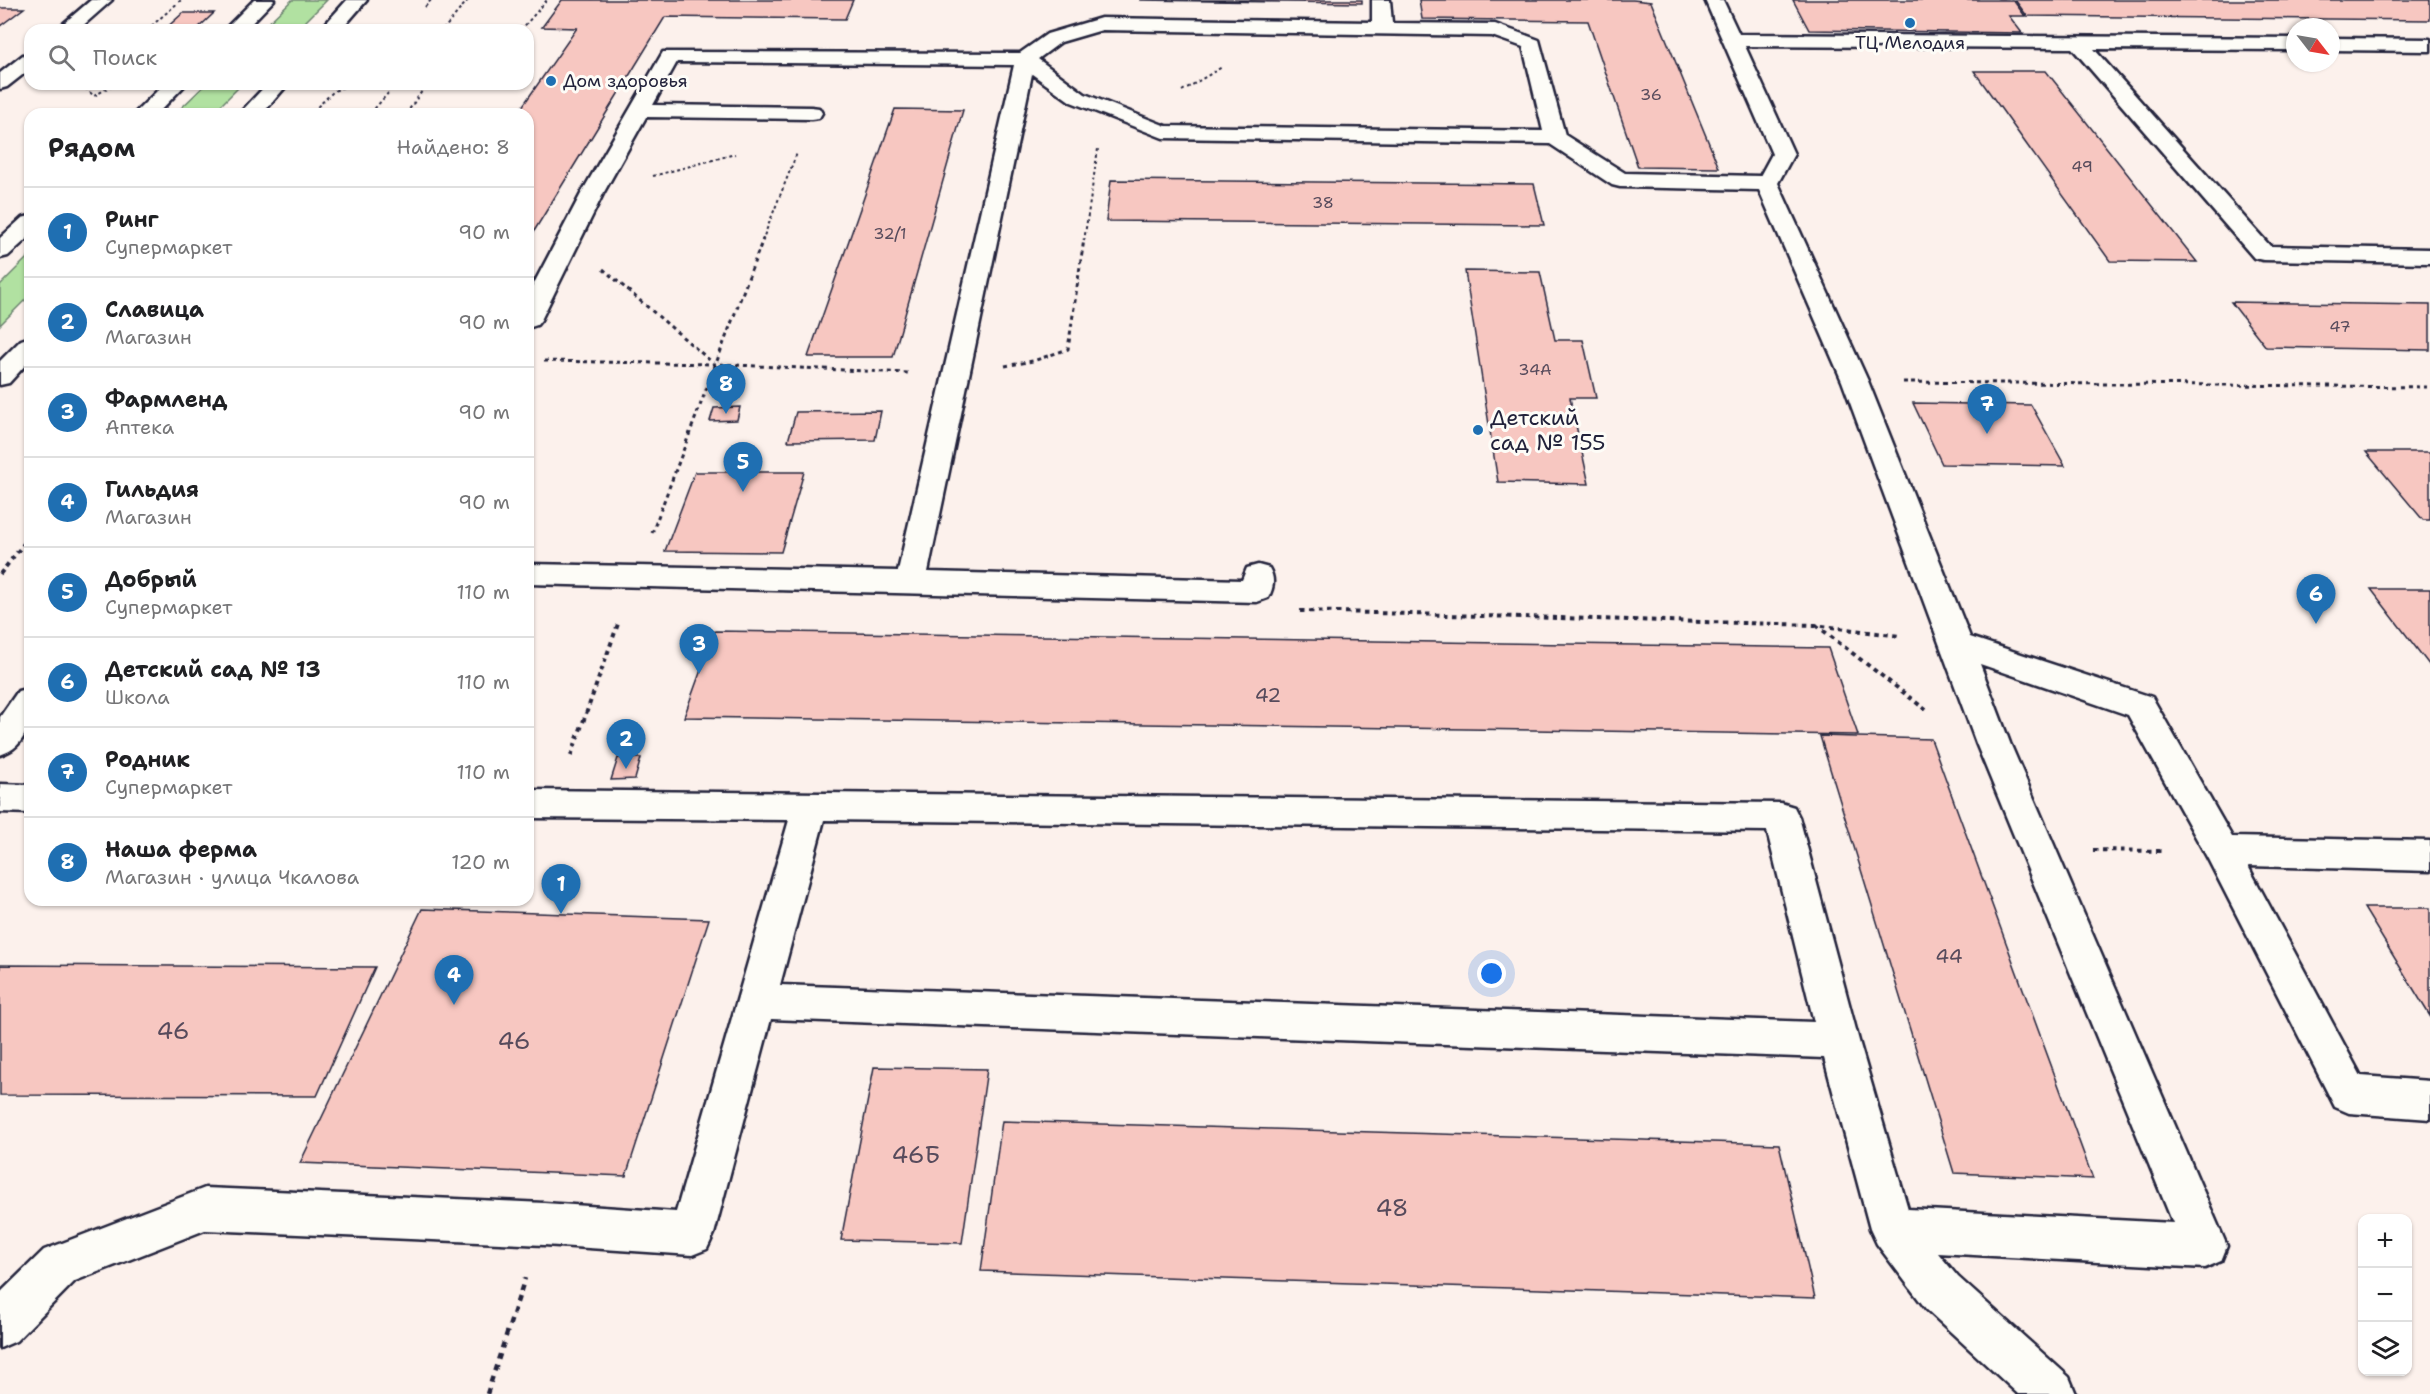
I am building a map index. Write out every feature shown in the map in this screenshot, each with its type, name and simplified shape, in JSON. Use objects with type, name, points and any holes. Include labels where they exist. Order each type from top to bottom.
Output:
[{"type":"main road","points":[[73,24],[103,0]]},
{"type":"main road","points":[[240,24],[265,0]]},
{"type":"main road","points":[[336,24],[358,0]]},
{"type":"main road","points":[[1381,0],[1382,28]]},
{"type":"main road","points":[[1714,0],[1783,154],[1767,183]]},
{"type":"main road","points":[[911,582],[1025,59],[1054,38],[1101,24],[1495,30],[1532,44],[1556,138]]},
{"type":"main road","points":[[1732,40],[2286,44]]},
{"type":"main road","points":[[2078,43],[2263,254],[2430,256]]},
{"type":"main road","points":[[2340,45],[2430,45]]},
{"type":"main road","points":[[534,308],[593,192],[670,56],[1025,59],[1078,98],[1162,132],[1556,138],[1620,180],[1767,183]]},
{"type":"main road","points":[[0,83],[24,64]]},
{"type":"main road","points":[[151,108],[171,90]]},
{"type":"main road","points":[[256,108],[272,90]]},
{"type":"main road","points":[[639,111],[811,113]]},
{"type":"main road","points":[[1767,183],[1855,381],[1993,743],[2205,1246],[1892,1229]]},
{"type":"main road","points":[[0,251],[24,229]]},
{"type":"main road","points":[[0,377],[24,351]]},
{"type":"main road","points":[[534,574],[1257,591],[1258,575]]},
{"type":"main road","points":[[1957,644],[2140,706],[2222,851],[2349,1094],[2430,1100]]},
{"type":"main road","points":[[0,742],[24,708]]},
{"type":"main road","points":[[0,798],[24,799]]},
{"type":"main road","points":[[541,804],[1781,817],[1839,1041],[1892,1229],[1942,1293],[2052,1394]]},
{"type":"main road","points":[[0,1325],[60,1265],[205,1209],[544,1224],[692,1234],[810,806]]},
{"type":"main road","points":[[2222,851],[2430,856]]},
{"type":"main road","points":[[756,1000],[1839,1041]]},
{"type":"path","points":[[154,24],[181,0]]},
{"type":"path","points":[[425,7],[430,0]]},
{"type":"path","points":[[448,24],[468,0]]},
{"type":"path","points":[[526,24],[547,0]]},
{"type":"path","points":[[90,90],[94,96],[104,90]]},
{"type":"path","points":[[317,108],[338,90]]},
{"type":"path","points":[[375,108],[391,90]]},
{"type":"path","points":[[410,108],[423,90]]},
{"type":"path","points":[[541,804],[637,575],[714,364],[811,113]]},
{"type":"path","points":[[593,192],[737,154]]},
{"type":"path","points":[[540,361],[714,364],[956,375],[1033,361],[1068,349],[1088,219]]},
{"type":"path","points":[[568,239],[714,364]]},
{"type":"path","points":[[1855,381],[2430,387]]},
{"type":"path","points":[[0,574],[24,544]]},
{"type":"path","points":[[1815,625],[1933,715]]},
{"type":"path","points":[[2039,849],[2222,851]]},
{"type":"path","points":[[487,1394],[544,1224]]},
{"type":"green space","points":[[292,0],[327,0],[303,24],[267,24]]},
{"type":"green space","points":[[200,90],[236,90],[218,108],[181,108]]},
{"type":"green space","points":[[24,261],[24,301],[0,325],[0,285]]},
{"type":"building","points":[[562,0],[853,0],[845,19],[665,17],[534,231],[534,108],[521,108],[577,28],[542,27]]},
{"type":"building","points":[[1140,0],[1362,0],[1362,3]]},
{"type":"building","points":[[1419,0],[1633,0],[1651,2],[1719,168],[1638,167],[1588,21],[1422,19]]},
{"type":"building","name":"ТЦ Мелодия","points":[[1793,0],[2013,0],[2025,16],[2009,16],[2022,33],[1809,30]]},
{"type":"building","points":[[2015,0],[2430,0],[2430,20],[2027,16]]},
{"type":"building","points":[[0,8],[24,8],[0,26]]},
{"type":"building","points":[[183,13],[214,13],[202,24],[171,24]]},
{"type":"building","points":[[1974,71],[2046,71],[2197,262],[2110,261]]},
{"type":"building","points":[[895,109],[963,110],[893,357],[808,357]]},
{"type":"building","points":[[1111,180],[1534,184],[1544,225],[1106,221]]},
{"type":"building","points":[[1465,271],[1540,272],[1555,340],[1583,340],[1596,398],[1570,398],[1589,484],[1498,482]]},
{"type":"building","points":[[2231,302],[2430,305],[2430,350],[2266,347]]},
{"type":"building","points":[[1913,403],[2031,405],[2065,466],[1942,464]]},
{"type":"building","points":[[740,407],[737,420],[710,421],[714,408]]},
{"type":"building","points":[[881,411],[875,440],[788,441],[796,412]]},
{"type":"building","points":[[2366,452],[2430,452],[2430,520],[2423,520]]},
{"type":"building","points":[[695,472],[804,472],[781,552],[665,551]]},
{"type":"building","points":[[2371,589],[2430,589],[2430,666]]},
{"type":"building","points":[[715,631],[1828,648],[1858,735],[684,717]]},
{"type":"building","points":[[1820,736],[1931,739],[2093,1179],[1954,1173]]},
{"type":"building","points":[[618,758],[641,758],[635,779],[611,780]]},
{"type":"building","points":[[2364,908],[2430,908],[2430,1016]]},
{"type":"building","points":[[422,909],[709,919],[626,1176],[300,1163]]},
{"type":"building","points":[[0,965],[375,967],[317,1096],[0,1095]]},
{"type":"building","points":[[874,1067],[987,1069],[962,1243],[841,1240]]},
{"type":"building","points":[[1002,1121],[1779,1144],[1815,1298],[981,1271]]},
{"type":"place","name":"ТЦ Мелодия","points":[[1910,23]]},
{"type":"place","name":"Дом здоровья","points":[[551,81]]},
{"type":"place","name":"Наша ферма","points":[[726,414]]},
{"type":"place","name":"Детский сад № 155","points":[[1478,430]]},
{"type":"place","name":"Родник","points":[[1987,434]]},
{"type":"place","name":"Добрый","points":[[743,492]]},
{"type":"place","name":"Детский сад № 13","points":[[2316,624]]},
{"type":"place","name":"Фармленд","points":[[699,674]]},
{"type":"place","name":"Славица","points":[[626,769]]},
{"type":"place","name":"Ринг","points":[[561,914]]},
{"type":"place","name":"Гильдия","points":[[454,1005]]}]
